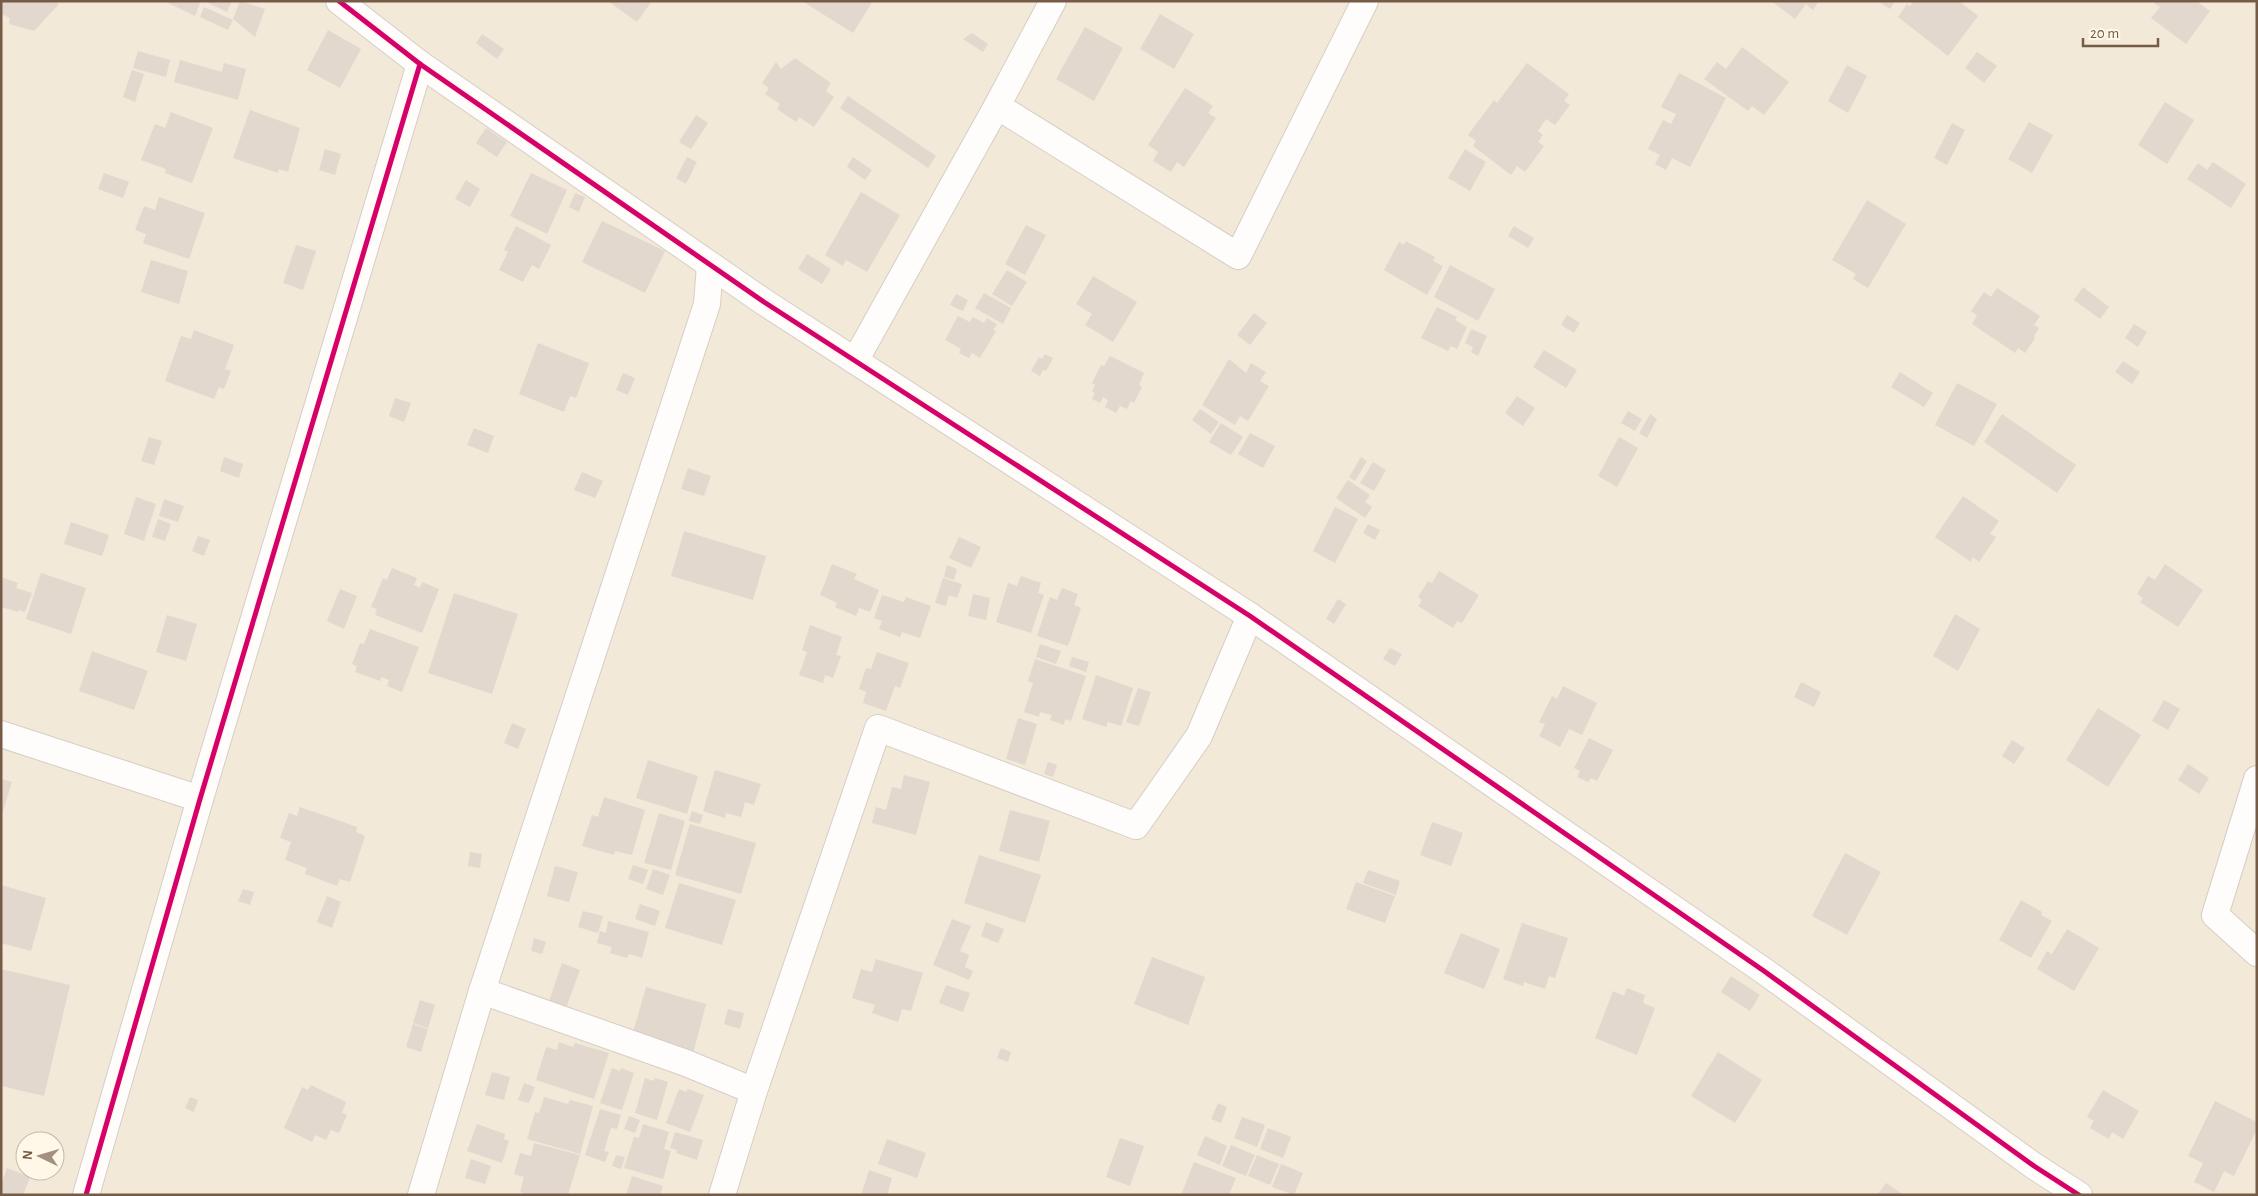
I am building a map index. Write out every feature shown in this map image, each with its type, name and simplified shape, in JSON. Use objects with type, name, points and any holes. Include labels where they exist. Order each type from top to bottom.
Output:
[{"type":"street","points":[[339,1],[420,64],[764,302],[1250,616],[1764,971],[2034,1166],[2079,1195]]},
{"type":"street","points":[[854,361],[998,106],[1053,1]]},
{"type":"street","points":[[998,106],[1238,256],[1365,1]]},
{"type":"street","points":[[86,1195],[200,799],[420,64]]},
{"type":"street","points":[[421,1195],[482,991],[706,304],[710,264]]},
{"type":"street","points":[[722,1195],[754,1091],[878,728],[1136,826],[1199,736],[1250,616]]},
{"type":"street","points":[[1,734],[200,799]]},
{"type":"street","points":[[2257,779],[2215,915],[2257,953]]},
{"type":"street","points":[[482,991],[678,1060],[754,1091]]},
{"type":"shaded area","points":[[1,1],[2257,1],[2257,1195],[1,1195]]},
{"type":"building","points":[[1,1],[55,1],[59,4],[34,31],[9,24],[10,18],[1,14]]},
{"type":"building","points":[[169,1],[197,1],[200,3],[195,16],[168,3]]},
{"type":"building","points":[[209,1],[232,1],[227,12],[208,3]]},
{"type":"building","points":[[240,1],[265,9],[255,37],[233,19]]},
{"type":"building","points":[[608,1],[652,1],[637,22]]},
{"type":"building","points":[[802,1],[873,1],[853,33]]},
{"type":"building","points":[[1771,1],[1819,1],[1813,10],[1806,4],[1795,19]]},
{"type":"building","points":[[1877,1],[1895,1],[1890,9]]},
{"type":"building","points":[[1913,1],[1959,1],[1978,16],[1948,56],[1898,17],[1907,4],[1910,6]]},
{"type":"building","points":[[2155,1],[2196,1],[2210,11],[2186,44],[2151,18],[2160,7],[2154,3]]},
{"type":"building","points":[[204,7],[233,20],[228,30],[200,17]]},
{"type":"building","points":[[1160,14],[1194,34],[1174,69],[1140,49]]},
{"type":"building","points":[[1085,27],[1123,48],[1094,101],[1056,79]]},
{"type":"building","points":[[328,30],[361,49],[340,88],[307,70]]},
{"type":"building","points":[[972,33],[988,44],[983,52],[963,39]]},
{"type":"building","points":[[482,34],[504,49],[497,59],[476,43]]},
{"type":"building","points":[[1742,47],[1789,82],[1764,115],[1752,106],[1748,111],[1704,79],[1717,62],[1726,69]]},
{"type":"building","points":[[138,51],[170,60],[166,77],[133,68]]},
{"type":"building","points":[[1977,52],[1997,66],[1984,83],[1965,68]]},
{"type":"building","points":[[795,58],[831,83],[826,91],[834,97],[814,127],[799,117],[796,122],[777,109],[780,104],[765,94],[769,88],[762,83],[776,62],[781,69]]},
{"type":"building","points":[[180,60],[222,72],[224,63],[246,69],[238,100],[174,82]]},
{"type":"building","points":[[1527,63],[1569,94],[1564,101],[1570,105],[1555,125],[1546,119],[1538,131],[1543,135],[1538,142],[1544,146],[1525,172],[1517,166],[1511,175],[1473,146],[1476,141],[1468,135],[1494,100],[1497,103]]},
{"type":"building","points":[[1847,65],[1867,76],[1848,113],[1828,101]]},
{"type":"building","points":[[132,70],[144,74],[135,102],[123,97]]},
{"type":"building","points":[[1679,73],[1726,98],[1690,167],[1672,158],[1666,170],[1655,164],[1660,155],[1648,149],[1663,120],[1671,124],[1676,114],[1661,107]]},
{"type":"building","points":[[1185,88],[1213,106],[1208,113],[1216,118],[1184,167],[1177,162],[1171,172],[1153,161],[1158,152],[1148,145]]},
{"type":"building","points":[[848,96],[936,156],[928,168],[840,108]]},
{"type":"building","points":[[2165,102],[2194,120],[2167,164],[2138,145]]},
{"type":"building","points":[[250,110],[300,128],[288,172],[279,169],[278,173],[233,158]]},
{"type":"building","points":[[171,112],[213,128],[192,183],[165,173],[166,169],[141,160],[155,124],[165,128]]},
{"type":"building","points":[[696,115],[708,123],[691,149],[679,142]]},
{"type":"building","points":[[2029,122],[2053,135],[2032,173],[2008,159]]},
{"type":"building","points":[[1952,123],[1965,130],[1947,165],[1934,158]]},
{"type":"building","points":[[486,128],[507,142],[497,157],[476,143]]},
{"type":"building","points":[[325,149],[341,154],[335,175],[319,170]]},
{"type":"building","points":[[1465,149],[1486,162],[1470,191],[1448,178]]},
{"type":"building","points":[[687,157],[697,162],[686,184],[676,178]]},
{"type":"building","points":[[853,157],[872,170],[865,180],[847,167]]},
{"type":"building","points":[[2213,162],[2246,184],[2231,208],[2187,179],[2198,163],[2207,170]]},
{"type":"building","points":[[104,173],[129,182],[123,198],[98,189]]},
{"type":"building","points":[[531,173],[567,190],[547,234],[510,216]]},
{"type":"building","points":[[466,180],[480,189],[470,207],[455,199]]},
{"type":"building","points":[[861,192],[900,215],[867,272],[846,260],[843,266],[825,255]]},
{"type":"building","points":[[575,193],[585,197],[579,212],[569,207]]},
{"type":"building","points":[[159,197],[205,213],[189,259],[143,243],[146,234],[135,230],[144,206],[155,210]]},
{"type":"building","points":[[1867,200],[1906,224],[1868,288],[1853,279],[1856,274],[1832,260]]},
{"type":"building","points":[[602,221],[665,251],[645,293],[582,262]]},
{"type":"building","points":[[1026,225],[1046,235],[1025,275],[1005,264]]},
{"type":"building","points":[[516,226],[551,245],[539,269],[532,265],[523,282],[499,270],[508,252],[504,250]]},
{"type":"building","points":[[1514,226],[1534,238],[1528,248],[1508,236]]},
{"type":"building","points":[[1406,241],[1435,257],[1433,261],[1443,266],[1427,295],[1384,270],[1399,242],[1404,245]]},
{"type":"building","points":[[296,245],[316,251],[303,290],[283,283]]},
{"type":"building","points":[[807,254],[831,269],[822,284],[798,269]]},
{"type":"building","points":[[151,260],[188,271],[179,304],[141,292]]},
{"type":"building","points":[[1450,265],[1495,289],[1478,321],[1434,297]]},
{"type":"building","points":[[1007,270],[1027,282],[1012,306],[992,294]]},
{"type":"building","points":[[1093,276],[1137,302],[1113,342],[1085,325],[1092,314],[1076,304]]},
{"type":"building","points":[[2083,287],[2109,307],[2100,319],[2074,300]]},
{"type":"building","points":[[1997,288],[2040,316],[2034,325],[2039,328],[2034,336],[2035,338],[2025,353],[2018,348],[2015,353],[1972,324],[1977,315],[1971,311],[1984,292],[1991,297]]},
{"type":"building","points":[[984,293],[1011,308],[1003,324],[975,308]]},
{"type":"building","points":[[956,294],[968,300],[963,311],[950,305]]},
{"type":"building","points":[[1437,307],[1457,317],[1455,320],[1467,327],[1457,349],[1451,346],[1448,351],[1421,338]]},
{"type":"building","points":[[1254,313],[1267,323],[1250,345],[1237,335]]},
{"type":"building","points":[[1567,315],[1580,323],[1574,333],[1561,325]]},
{"type":"building","points":[[958,316],[970,322],[973,317],[984,323],[987,318],[997,324],[993,330],[996,331],[980,358],[972,353],[969,358],[959,353],[961,349],[945,340]]},
{"type":"building","points":[[2134,324],[2147,332],[2138,347],[2125,338]]},
{"type":"building","points":[[1471,329],[1487,336],[1478,356],[1471,352],[1473,347],[1465,343]]},
{"type":"building","points":[[194,330],[234,345],[225,369],[231,371],[224,389],[219,387],[214,399],[165,381],[181,336],[191,339]]},
{"type":"building","points":[[538,343],[589,363],[576,398],[570,396],[564,412],[519,394]]},
{"type":"building","points":[[1544,350],[1577,370],[1566,388],[1533,367]]},
{"type":"building","points":[[1045,354],[1053,358],[1046,371],[1043,370],[1040,376],[1031,371],[1039,357],[1042,359]]},
{"type":"building","points":[[1110,356],[1144,373],[1139,385],[1142,387],[1134,403],[1131,401],[1127,409],[1120,406],[1116,413],[1105,407],[1108,400],[1103,397],[1100,403],[1092,399],[1095,393],[1092,392],[1095,385],[1092,383],[1101,365],[1104,366]]},
{"type":"building","points":[[1229,359],[1246,373],[1251,363],[1266,372],[1260,381],[1269,386],[1248,421],[1240,416],[1235,425],[1202,405]]},
{"type":"building","points":[[2123,361],[2140,372],[2132,384],[2115,372]]},
{"type":"building","points":[[1900,372],[1933,393],[1924,407],[1891,387]]},
{"type":"building","points":[[623,373],[635,378],[628,395],[616,390]]},
{"type":"building","points":[[1957,383],[1997,404],[1974,446],[1935,425]]},
{"type":"building","points":[[1517,396],[1535,408],[1523,426],[1505,413]]},
{"type":"building","points":[[395,398],[411,403],[404,422],[389,416]]},
{"type":"building","points":[[1200,409],[1219,422],[1211,434],[1192,420]]},
{"type":"building","points":[[1628,411],[1642,419],[1635,431],[1621,423]]},
{"type":"building","points":[[1650,414],[1657,419],[1647,438],[1639,433]]},
{"type":"building","points":[[2002,414],[2076,465],[2057,493],[1984,442]]},
{"type":"building","points":[[1221,423],[1243,437],[1231,455],[1209,442]]},
{"type":"building","points":[[474,428],[494,436],[488,453],[467,445]]},
{"type":"building","points":[[1250,433],[1275,446],[1263,468],[1238,454]]},
{"type":"building","points":[[149,437],[162,441],[154,465],[141,461]]},
{"type":"building","points":[[1619,437],[1638,448],[1617,487],[1598,476]]},
{"type":"building","points":[[224,457],[243,464],[239,478],[220,471]]},
{"type":"building","points":[[1361,457],[1367,461],[1355,481],[1349,477]]},
{"type":"building","points":[[1373,462],[1386,470],[1374,491],[1360,483]]},
{"type":"building","points":[[688,468],[711,476],[704,496],[681,489]]},
{"type":"building","points":[[582,472],[603,481],[595,498],[574,490]]},
{"type":"building","points":[[1348,480],[1370,495],[1365,502],[1372,507],[1365,518],[1336,498]]},
{"type":"building","points":[[1963,496],[1999,521],[1990,534],[1996,537],[1979,562],[1973,557],[1971,562],[1935,537]]},
{"type":"building","points":[[136,497],[156,504],[144,541],[124,534]]},
{"type":"building","points":[[164,499],[184,506],[178,522],[159,516]]},
{"type":"building","points":[[1335,507],[1358,519],[1335,563],[1313,551]]},
{"type":"building","points":[[158,519],[171,524],[165,541],[152,537]]},
{"type":"building","points":[[71,522],[109,535],[102,556],[64,544]]},
{"type":"building","points":[[1368,524],[1380,530],[1375,540],[1363,533]]},
{"type":"building","points":[[684,531],[766,556],[753,600],[671,576]]},
{"type":"building","points":[[198,536],[210,540],[204,556],[192,551]]},
{"type":"building","points":[[959,537],[981,547],[971,568],[949,558]]},
{"type":"building","points":[[832,564],[857,574],[854,579],[879,590],[870,612],[859,608],[856,616],[835,607],[837,603],[820,595]]},
{"type":"building","points":[[2165,564],[2203,590],[2178,627],[2140,602],[2143,598],[2137,594],[2148,576],[2155,580]]},
{"type":"building","points":[[947,565],[957,569],[954,580],[944,577]]},
{"type":"building","points":[[392,568],[417,578],[414,585],[420,588],[422,582],[439,589],[422,633],[375,615],[377,609],[371,607],[383,578],[387,580]]},
{"type":"building","points":[[1439,571],[1479,595],[1462,623],[1457,621],[1453,628],[1418,606],[1422,600],[1418,597],[1428,581],[1432,583]]},
{"type":"building","points":[[41,573],[86,588],[71,634],[26,619]]},
{"type":"building","points":[[1021,576],[1041,583],[1038,593],[1044,595],[1031,633],[996,622],[1008,583],[1017,586]]},
{"type":"building","points":[[1,577],[18,583],[16,588],[32,593],[25,612],[1,607]]},
{"type":"building","points":[[943,578],[962,584],[957,598],[949,595],[946,606],[935,603]]},
{"type":"building","points":[[1062,588],[1078,594],[1074,605],[1081,608],[1068,646],[1037,636],[1050,597],[1057,600]]},
{"type":"building","points":[[340,589],[357,596],[344,629],[327,621]]},
{"type":"building","points":[[454,593],[518,614],[492,694],[428,673]]},
{"type":"building","points":[[973,594],[990,598],[986,620],[968,616]]},
{"type":"building","points":[[882,595],[904,602],[906,597],[931,606],[920,638],[902,632],[900,637],[879,629],[882,621],[874,618]]},
{"type":"building","points":[[1338,599],[1346,604],[1334,624],[1326,619]]},
{"type":"building","points":[[1955,614],[1980,629],[1958,671],[1933,656]]},
{"type":"building","points":[[167,615],[197,624],[186,661],[156,652]]},
{"type":"building","points":[[810,625],[842,637],[836,655],[841,656],[833,678],[825,675],[823,683],[799,675],[807,652],[802,650]]},
{"type":"building","points":[[370,629],[419,647],[402,692],[387,686],[389,680],[381,677],[380,681],[355,672],[357,666],[352,664],[360,643],[364,644]]},
{"type":"building","points":[[1040,644],[1061,651],[1056,664],[1036,657]]},
{"type":"building","points":[[1390,648],[1402,654],[1395,666],[1383,659]]},
{"type":"building","points":[[92,651],[148,671],[134,710],[79,691]]},
{"type":"building","points":[[877,652],[909,663],[900,688],[895,686],[886,711],[863,703],[866,692],[859,689],[866,668],[871,669]]},
{"type":"building","points":[[1072,657],[1089,662],[1086,672],[1069,666]]},
{"type":"building","points":[[1035,659],[1086,676],[1071,721],[1065,719],[1064,725],[1050,720],[1052,715],[1040,712],[1039,717],[1024,712],[1033,683],[1028,681]]},
{"type":"building","points":[[1096,675],[1133,688],[1121,726],[1108,722],[1106,727],[1082,719]]},
{"type":"building","points":[[1801,682],[1821,692],[1814,707],[1794,697]]},
{"type":"building","points":[[1563,686],[1597,703],[1582,735],[1569,729],[1560,747],[1539,736],[1545,724],[1539,722],[1552,696],[1557,699]]},
{"type":"building","points":[[1138,688],[1151,692],[1139,726],[1126,722]]},
{"type":"building","points":[[2164,700],[2180,709],[2168,730],[2152,721]]},
{"type":"building","points":[[2098,708],[2141,735],[2108,787],[2066,760]]},
{"type":"building","points":[[1018,718],[1037,724],[1025,765],[1006,759]]},
{"type":"building","points":[[512,723],[526,729],[518,749],[504,743]]},
{"type":"building","points":[[1589,738],[1613,750],[1597,781],[1591,778],[1588,782],[1577,777],[1580,771],[1574,768]]},
{"type":"building","points":[[2012,740],[2025,748],[2014,764],[2002,756]]},
{"type":"building","points":[[648,760],[698,776],[687,814],[636,798]]},
{"type":"building","points":[[1048,762],[1057,765],[1053,777],[1044,774]]},
{"type":"building","points":[[2188,764],[2209,778],[2199,794],[2178,780]]},
{"type":"building","points":[[715,770],[761,784],[754,805],[745,802],[741,817],[726,813],[725,818],[703,811]]},
{"type":"building","points":[[904,775],[930,782],[916,835],[872,823],[876,807],[886,810],[892,787],[901,789]]},
{"type":"building","points":[[1,779],[12,782],[2,814],[1,813]]},
{"type":"building","points":[[604,797],[645,810],[632,855],[615,851],[614,855],[582,846],[592,815],[598,817]]},
{"type":"building","points":[[300,807],[357,827],[356,832],[365,836],[350,882],[340,879],[337,886],[305,874],[307,868],[285,860],[291,842],[280,838],[289,813],[297,816]]},
{"type":"building","points":[[1010,810],[1050,821],[1039,862],[999,851]]},
{"type":"building","points":[[692,811],[703,815],[700,824],[689,821]]},
{"type":"building","points":[[659,813],[685,821],[671,870],[644,863]]},
{"type":"building","points":[[1432,822],[1463,833],[1451,866],[1420,855]]},
{"type":"building","points":[[690,824],[756,843],[741,894],[675,875]]},
{"type":"building","points":[[470,852],[482,854],[480,868],[468,866]]},
{"type":"building","points":[[1845,853],[1881,872],[1847,935],[1812,916]]},
{"type":"building","points":[[979,855],[1041,875],[1025,923],[964,903]]},
{"type":"building","points":[[633,865],[648,870],[643,884],[628,879]]},
{"type":"building","points":[[555,866],[578,872],[569,902],[547,896]]},
{"type":"building","points":[[653,869],[670,875],[663,895],[646,889]]},
{"type":"building","points":[[1368,870],[1400,881],[1396,895],[1363,883]]},
{"type":"building","points":[[1356,882],[1395,896],[1385,923],[1346,909]]},
{"type":"building","points":[[679,883],[736,900],[722,945],[665,928]]},
{"type":"building","points":[[1,885],[46,898],[31,951],[1,943]]},
{"type":"building","points":[[243,889],[254,892],[250,905],[238,901]]},
{"type":"building","points":[[327,896],[341,902],[332,928],[317,922]]},
{"type":"building","points":[[2021,900],[2042,912],[2041,915],[2052,921],[2031,958],[1999,940]]},
{"type":"building","points":[[640,904],[660,911],[655,926],[635,919]]},
{"type":"building","points":[[583,911],[603,916],[598,933],[578,927]]},
{"type":"building","points":[[952,919],[971,926],[960,951],[969,955],[965,967],[973,971],[969,980],[933,965]]},
{"type":"building","points":[[608,921],[649,932],[642,958],[629,954],[627,958],[610,953],[612,947],[597,943],[600,931],[606,933]]},
{"type":"building","points":[[986,922],[1004,929],[998,943],[981,936]]},
{"type":"building","points":[[1522,923],[1568,938],[1555,978],[1549,976],[1545,989],[1524,982],[1523,986],[1503,979]]},
{"type":"building","points":[[2067,929],[2099,948],[2074,991],[2037,969],[2047,951],[2052,954]]},
{"type":"building","points":[[1461,933],[1500,949],[1484,989],[1444,973]]},
{"type":"building","points":[[534,938],[546,942],[542,954],[531,951]]},
{"type":"building","points":[[1152,957],[1205,977],[1188,1025],[1134,1004]]},
{"type":"building","points":[[876,959],[923,973],[911,1011],[902,1009],[898,1022],[872,1013],[875,1005],[852,998],[861,969],[872,972]]},
{"type":"building","points":[[562,963],[580,970],[563,1016],[546,1010]]},
{"type":"building","points":[[1,969],[70,985],[44,1096],[1,1086]]},
{"type":"building","points":[[1731,976],[1760,995],[1750,1011],[1721,992]]},
{"type":"building","points":[[946,985],[970,993],[963,1012],[939,1003]]},
{"type":"building","points":[[646,987],[706,1004],[693,1054],[632,1036]]},
{"type":"building","points":[[1627,988],[1645,995],[1643,1003],[1655,1008],[1637,1055],[1595,1038],[1613,991],[1624,996]]},
{"type":"building","points":[[420,1000],[435,1005],[428,1028],[413,1023]]},
{"type":"building","points":[[728,1009],[744,1013],[740,1029],[724,1024]]},
{"type":"building","points":[[413,1024],[428,1029],[421,1052],[406,1047]]},
{"type":"building","points":[[559,1042],[573,1047],[575,1043],[609,1053],[594,1099],[536,1080],[546,1047],[557,1050]]},
{"type":"building","points":[[1001,1048],[1011,1052],[1008,1062],[997,1058]]},
{"type":"building","points":[[1718,1052],[1762,1080],[1735,1123],[1691,1096]]},
{"type":"building","points":[[612,1068],[620,1071],[621,1068],[634,1073],[622,1110],[600,1103]]},
{"type":"building","points":[[492,1072],[510,1077],[504,1100],[485,1095]]},
{"type":"building","points":[[645,1078],[654,1081],[655,1078],[668,1082],[657,1120],[635,1113]]},
{"type":"building","points":[[524,1083],[535,1087],[529,1103],[518,1100]]},
{"type":"building","points":[[311,1085],[346,1102],[342,1113],[347,1115],[339,1133],[331,1130],[326,1140],[315,1135],[312,1142],[284,1128],[302,1087],[308,1090]]},
{"type":"building","points":[[679,1089],[686,1092],[688,1089],[704,1095],[690,1132],[666,1123]]},
{"type":"building","points":[[2103,1090],[2139,1111],[2123,1139],[2112,1132],[2109,1139],[2090,1128],[2094,1121],[2087,1117]]},
{"type":"building","points":[[190,1097],[198,1100],[194,1112],[185,1108]]},
{"type":"building","points":[[544,1097],[568,1104],[570,1100],[593,1106],[580,1154],[527,1139],[535,1112],[539,1113]]},
{"type":"building","points":[[2215,1101],[2257,1122],[2257,1129],[2234,1176],[2224,1171],[2214,1192],[2194,1182],[2203,1163],[2188,1156]]},
{"type":"building","points":[[1218,1103],[1227,1107],[1221,1123],[1211,1119]]},
{"type":"building","points":[[600,1109],[621,1115],[617,1129],[611,1128],[604,1151],[609,1152],[605,1162],[585,1155]]},
{"type":"building","points":[[629,1116],[640,1120],[635,1133],[624,1129]]},
{"type":"building","points":[[1242,1117],[1265,1125],[1257,1147],[1234,1138]]},
{"type":"building","points":[[477,1124],[505,1134],[504,1139],[509,1141],[502,1163],[467,1151]]},
{"type":"building","points":[[643,1124],[669,1132],[664,1149],[671,1151],[663,1179],[624,1168],[634,1137],[639,1138]]},
{"type":"building","points":[[1268,1128],[1291,1137],[1283,1158],[1260,1149]]},
{"type":"building","points":[[675,1132],[703,1140],[697,1160],[676,1153],[677,1150],[670,1148]]},
{"type":"building","points":[[1205,1136],[1227,1146],[1220,1165],[1197,1155]]},
{"type":"building","points":[[1120,1138],[1144,1146],[1130,1186],[1106,1177]]},
{"type":"building","points":[[887,1139],[926,1153],[917,1178],[878,1164]]},
{"type":"building","points":[[534,1143],[580,1155],[568,1195],[528,1195],[520,1192],[524,1177],[514,1174],[520,1153],[531,1156]]},
{"type":"building","points":[[1231,1145],[1255,1155],[1246,1176],[1222,1166]]},
{"type":"building","points":[[616,1155],[625,1157],[621,1169],[612,1166]]},
{"type":"building","points":[[1257,1155],[1279,1164],[1270,1185],[1248,1176]]},
{"type":"building","points":[[471,1159],[491,1166],[485,1184],[465,1178]]},
{"type":"building","points":[[1194,1162],[1236,1178],[1229,1195],[1181,1195]]},
{"type":"building","points":[[1281,1164],[1303,1173],[1294,1195],[1272,1187]]},
{"type":"building","points":[[7,1168],[15,1171],[15,1181],[28,1181],[23,1195],[1,1195],[1,1186]]},
{"type":"building","points":[[869,1170],[892,1178],[887,1195],[861,1195]]},
{"type":"building","points":[[632,1176],[663,1186],[660,1195],[626,1195]]},
{"type":"building","points":[[1886,1183],[1904,1195],[1877,1195]]},
{"type":"cycle path","points":[[339,1],[420,64],[764,302],[1250,616],[1764,971],[2034,1166],[2079,1195]]},
{"type":"cycle path","points":[[86,1195],[200,799],[420,64]]}]
